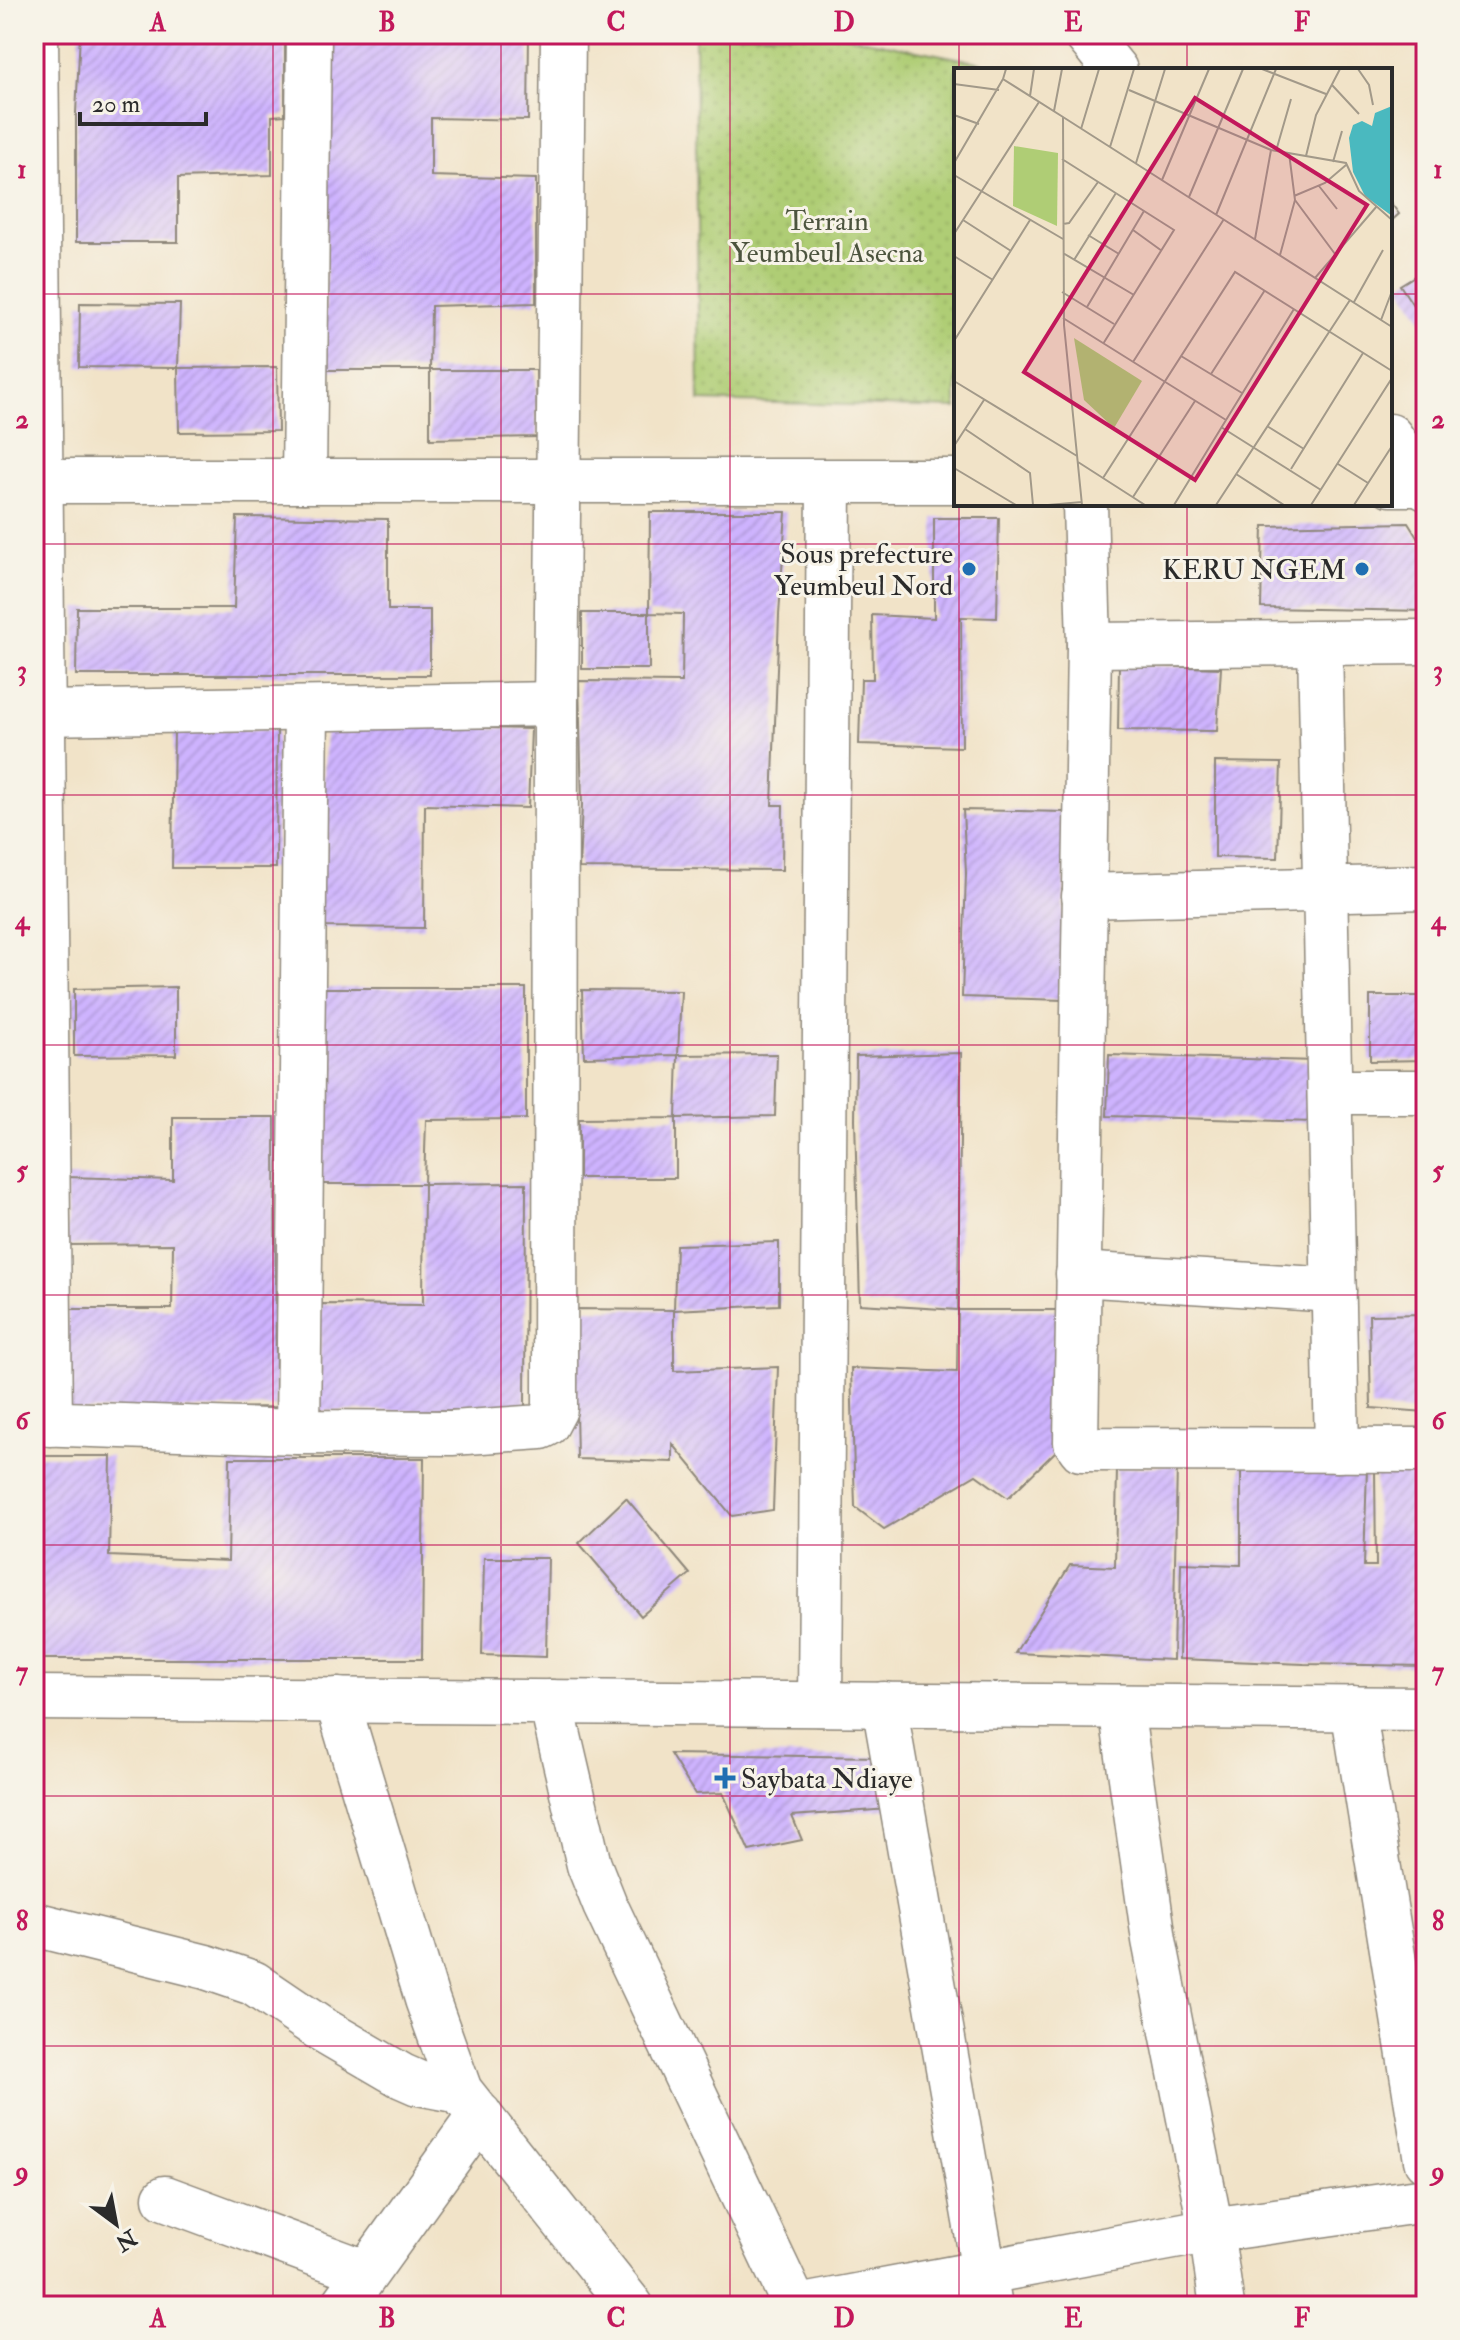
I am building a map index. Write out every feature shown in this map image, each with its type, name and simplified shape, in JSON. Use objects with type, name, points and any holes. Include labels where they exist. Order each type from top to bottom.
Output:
[{"type":"street","points":[[36,34],[37,423],[41,481],[43,713],[42,1424],[452,1433],[541,1427],[553,1417],[555,1409],[556,704],[563,34]]},
{"type":"street","points":[[304,481],[309,34]]},
{"type":"street","points":[[1086,34],[1113,68]]},
{"type":"street","points":[[1392,440],[1413,485]]},
{"type":"street","points":[[41,481],[954,481]]},
{"type":"street","points":[[820,1704],[829,483]]},
{"type":"street","points":[[1085,506],[1089,645],[1076,1442],[1081,1449],[1426,1450]]},
{"type":"street","points":[[1089,645],[1426,642]]},
{"type":"street","points":[[1320,644],[1337,1450]]},
{"type":"street","points":[[43,713],[556,704]]},
{"type":"street","points":[[298,1432],[306,709]]},
{"type":"street","points":[[1084,896],[1426,887]]},
{"type":"street","points":[[1330,1092],[1426,1092]]},
{"type":"street","points":[[1078,1274],[1334,1290]]},
{"type":"street","points":[[337,1700],[427,1999],[470,2103],[631,2306]]},
{"type":"street","points":[[35,1703],[337,1700],[1426,1709]]},
{"type":"street","points":[[551,1702],[589,1865],[605,1905],[795,2306]]},
{"type":"street","points":[[884,1704],[987,2290]]},
{"type":"street","points":[[1121,1707],[1154,1940],[1211,2230],[1222,2306]]},
{"type":"street","points":[[1353,1708],[1426,2160]]},
{"type":"street","points":[[34,1924],[206,1967],[253,1983],[318,2027],[402,2076],[470,2103]]},
{"type":"street","points":[[165,2198],[354,2289],[470,2103]]},
{"type":"street","points":[[803,2306],[894,2287],[987,2290],[1211,2230],[1426,2200]]},
{"type":"green space","name":"Terrain Yeumbeul Asecna","points":[[695,34],[835,34],[982,63],[986,68],[954,68],[954,408],[699,401]]},
{"type":"building","points":[[80,34],[285,34],[285,115],[272,116],[272,175],[178,178],[178,242],[76,242],[76,113]]},
{"type":"building","points":[[328,34],[529,34],[528,120],[431,118],[431,176],[536,179],[536,303],[431,306],[430,370],[325,370]]},
{"type":"building","points":[[1392,205],[1399,214],[1392,220]]},
{"type":"building","points":[[1426,269],[1426,321],[1424,322],[1400,285]]},
{"type":"building","points":[[80,303],[180,304],[178,368],[79,367]]},
{"type":"building","points":[[277,367],[278,431],[179,432],[178,368]]},
{"type":"building","points":[[430,370],[536,370],[537,437],[430,439]]},
{"type":"building","points":[[650,512],[786,512],[772,805],[783,805],[782,870],[579,868],[582,805],[579,681],[682,682],[683,614],[649,613]]},
{"type":"building","points":[[237,517],[388,519],[388,610],[430,610],[430,675],[76,675],[77,608],[234,608]]},
{"type":"building","points":[[934,518],[999,518],[997,618],[961,617],[962,747],[859,744],[861,679],[873,679],[872,615],[934,618]]},
{"type":"building","points":[[1408,523],[1426,552],[1426,611],[1261,608],[1263,526]]},
{"type":"building","points":[[582,613],[649,613],[649,669],[582,669]]},
{"type":"building","points":[[1119,665],[1221,668],[1217,731],[1118,730]]},
{"type":"building","points":[[326,724],[531,729],[528,808],[425,805],[424,928],[318,927]]},
{"type":"building","points":[[174,729],[277,730],[276,868],[172,868]]},
{"type":"building","points":[[1215,762],[1281,763],[1278,858],[1215,857]]},
{"type":"building","points":[[963,810],[1065,812],[1063,1000],[962,997],[966,873]]},
{"type":"building","points":[[176,987],[176,1055],[74,1056],[74,989]]},
{"type":"building","points":[[321,988],[526,988],[526,1119],[426,1120],[424,1184],[319,1184]]},
{"type":"building","points":[[582,990],[681,991],[678,1055],[584,1057]]},
{"type":"building","points":[[1370,996],[1426,996],[1426,1060],[1370,1061]]},
{"type":"building","points":[[961,1053],[958,1310],[860,1304],[856,1056]]},
{"type":"building","points":[[777,1054],[775,1116],[676,1118],[678,1055]]},
{"type":"building","points":[[1109,1055],[1316,1061],[1315,1122],[1107,1116]]},
{"type":"building","points":[[173,1117],[275,1117],[276,1407],[65,1411],[68,1309],[172,1309],[173,1244],[67,1245],[67,1177],[173,1180]]},
{"type":"building","points":[[676,1118],[676,1178],[579,1178],[579,1119]]},
{"type":"building","points":[[526,1183],[525,1410],[319,1411],[321,1304],[423,1305],[424,1184]]},
{"type":"building","points":[[779,1242],[779,1305],[674,1310],[676,1245]]},
{"type":"building","points":[[574,1309],[674,1310],[674,1371],[778,1367],[773,1510],[732,1516],[673,1444],[673,1462],[577,1459]]},
{"type":"building","points":[[958,1310],[1058,1310],[1058,1449],[1008,1498],[976,1475],[884,1529],[855,1507],[851,1368],[957,1372]]},
{"type":"building","points":[[1426,1314],[1426,1412],[1371,1408],[1369,1315]]},
{"type":"building","points":[[34,1456],[111,1456],[109,1556],[228,1561],[230,1458],[424,1458],[422,1659],[34,1659]]},
{"type":"building","points":[[1177,1465],[1173,1660],[1015,1653],[1070,1565],[1115,1567],[1117,1469]]},
{"type":"building","points":[[1241,1465],[1367,1467],[1364,1566],[1376,1566],[1375,1468],[1426,1467],[1426,1666],[1179,1659],[1181,1563],[1241,1565]]},
{"type":"building","points":[[626,1498],[690,1574],[641,1616],[579,1543]]},
{"type":"building","points":[[484,1558],[548,1558],[546,1657],[482,1655]]},
{"type":"building","points":[[670,1754],[883,1757],[889,1809],[792,1816],[802,1840],[749,1851],[723,1793],[695,1794]]},
{"type":"place","name":"Sous prefecture Yeumbeul Nord","points":[[969,569]]},
{"type":"place","name":"KERU NGEM","points":[[1362,569]]},
{"type":"place","name":"Saybata Ndiaye","points":[[725,1778]]}]
